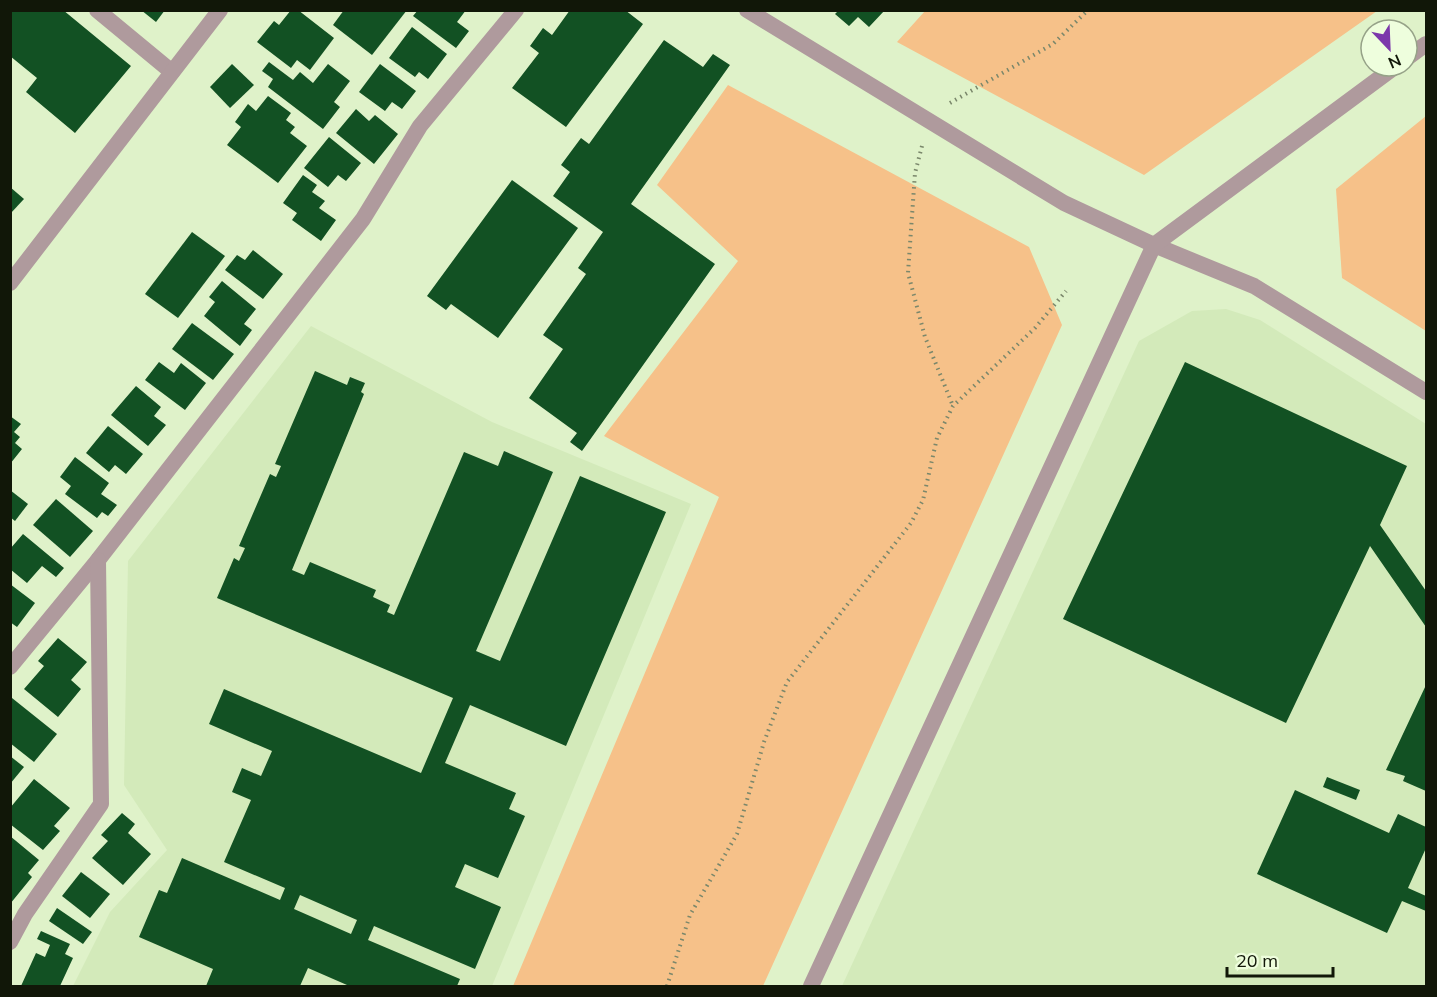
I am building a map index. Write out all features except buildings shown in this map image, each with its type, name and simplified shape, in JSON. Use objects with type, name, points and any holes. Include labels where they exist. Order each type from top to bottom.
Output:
[{"type":"street","points":[[97,10],[172,72]]},
{"type":"street","points":[[10,283],[220,10]]},
{"type":"street","points":[[10,667],[98,560],[363,219],[420,126],[516,10]]},
{"type":"street","points":[[747,10],[1064,203],[1154,245],[1254,286],[1426,392]]},
{"type":"street","points":[[811,987],[1154,245],[1380,78]]},
{"type":"street","points":[[10,942],[25,915],[101,804],[98,560]]},
{"type":"path","points":[[1014,67],[1053,44],[1088,10]]},
{"type":"path","points":[[908,273],[925,337],[953,406]]},
{"type":"path","points":[[667,987],[690,915],[737,834],[764,742],[787,682],[911,523],[923,500],[937,438],[953,406],[1035,328],[1066,291]]},
{"type":"shaded area","points":[[925,10],[1377,11],[1367,18],[1359,18],[1359,24],[1144,175],[897,42]]},
{"type":"shaded area","points":[[728,85],[1029,247],[1062,325],[763,986],[513,986],[719,497],[604,436],[738,261],[657,185]]},
{"type":"shaded area","points":[[1426,116],[1426,331],[1342,278],[1336,189]]},
{"type":"shaded area","points":[[1226,309],[1260,320],[1426,424],[1426,986],[842,986],[1139,341],[1192,311]]},
{"type":"shaded area","points":[[311,326],[492,422],[691,504],[492,986],[73,986],[110,912],[167,850],[124,785],[128,561]]}]
